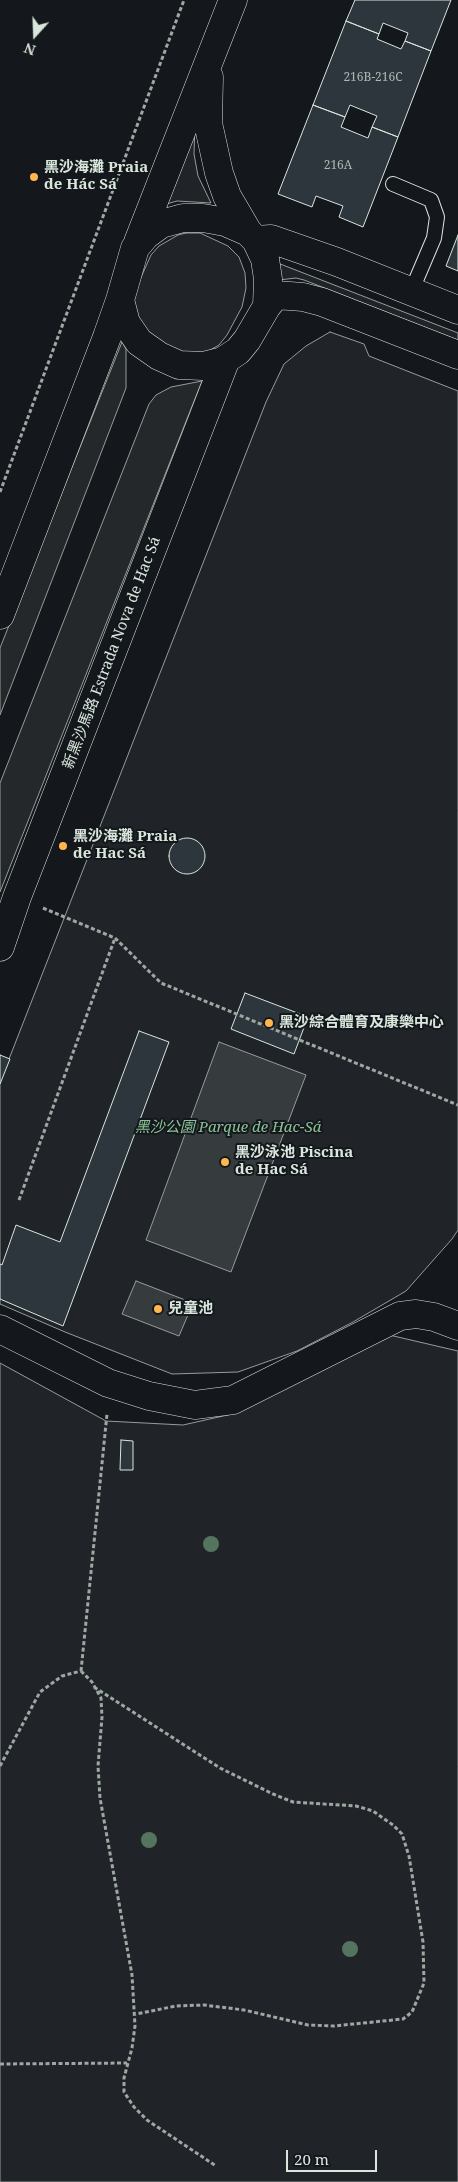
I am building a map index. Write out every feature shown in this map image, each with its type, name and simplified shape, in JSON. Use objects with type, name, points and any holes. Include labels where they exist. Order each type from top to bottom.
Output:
[{"type":"street","points":[[0,614],[120,300],[135,248],[233,0]]},
{"type":"street","points":[[211,56],[208,102],[211,137],[219,173],[227,196],[265,259],[268,278],[267,306]]},
{"type":"street","points":[[135,248],[146,234],[161,224],[183,218],[203,218],[217,221],[252,236],[271,239],[337,262],[458,310]]},
{"type":"street","points":[[120,300],[126,323],[139,342],[159,356],[179,365],[203,366],[226,359],[238,351],[276,295],[303,297],[322,302],[458,356]]},
{"type":"street","name":"新黑沙馬路 Estrada Nova de Hac Sá","points":[[0,947],[17,897],[226,359]]},
{"type":"street","points":[[0,1329],[108,1383],[149,1396],[195,1404],[233,1400],[400,1316],[416,1314],[434,1317],[458,1326]]},
{"type":"lane","points":[[394,184],[431,200],[437,217],[434,238],[411,292]]},
{"type":"path","points":[[0,492],[184,0]]},
{"type":"path","points":[[17,897],[115,938],[161,983],[458,1105]]},
{"type":"path","points":[[19,1200],[115,938]]},
{"type":"path","points":[[108,1383],[81,1672],[101,1698],[102,1717],[98,1766],[100,1798],[132,1975],[136,2014],[132,2048],[124,2078],[124,2092],[134,2107],[166,2135],[216,2166]]},
{"type":"path","points":[[0,1766],[40,1692],[62,1676],[81,1672]]},
{"type":"path","points":[[94,1687],[220,1768],[273,1794],[293,1802],[356,1806],[373,1811],[393,1825],[402,1834],[409,1856],[423,1942],[424,1984],[412,2012],[402,2019],[334,2026],[308,2025],[244,2010],[204,2004],[176,2006],[136,2014]]},
{"type":"path","points":[[0,2064],[127,2063]]},
{"type":"green space","points":[[195,123],[194,154],[198,176],[211,203],[177,201],[163,205]]},
{"type":"green space","points":[[200,233],[228,246],[239,257],[245,273],[246,288],[242,307],[227,335],[219,345],[205,353],[190,357],[142,333],[134,301],[138,284],[151,255],[159,246],[178,235]]},
{"type":"green space","points":[[275,262],[458,333],[458,340],[304,280],[296,278],[279,280]]},
{"type":"green space","name":"黑沙公園 Parque de Hac-Sá","points":[[330,332],[364,344],[369,356],[458,391],[458,1230],[406,1291],[353,1322],[297,1351],[238,1372],[172,1374],[0,1304],[0,1082],[266,402],[284,364],[306,346]]},
{"type":"green space","points":[[385,1334],[458,1351],[458,2182],[0,2182],[0,1363],[106,1421],[183,1425],[232,1414]]},
{"type":"shaded area","points":[[122,342],[126,349],[126,388],[0,715],[0,648]]},
{"type":"shaded area","points":[[202,381],[0,892],[0,783],[149,404],[156,395],[171,387]]},
{"type":"shaded area","points":[[219,1042],[306,1075],[231,1272],[146,1240]]},
{"type":"shaded area","name":"兒童池","points":[[136,1281],[193,1303],[179,1336],[122,1314]]},
{"type":"building","points":[[355,0],[451,0],[431,51],[405,41],[408,33],[383,23],[379,34],[346,21]]},
{"type":"building","points":[[346,21],[379,34],[377,39],[401,49],[405,41],[431,51],[398,137],[372,127],[377,116],[350,105],[345,117],[313,105]]},
{"type":"building","points":[[313,105],[345,117],[341,127],[368,138],[372,127],[398,137],[363,227],[339,217],[343,206],[316,196],[312,207],[278,194]]},
{"type":"building","points":[[458,235],[458,271],[446,266]]},
{"type":"building","points":[[187,838],[200,843],[205,856],[200,869],[187,874],[174,869],[169,856],[174,843]]},
{"type":"building","name":"黑沙綜合體育及康樂中心","points":[[245,993],[308,1017],[294,1054],[231,1029]]},
{"type":"building","points":[[139,1031],[169,1042],[63,1326],[0,1299],[0,1264],[2,1265],[16,1225],[60,1242]]},
{"type":"building","points":[[0,1055],[10,1059],[0,1084]]},
{"type":"building","points":[[121,1440],[133,1441],[133,1470],[120,1470]]},
{"type":"place","name":"黑沙海灘 Praia de Hác Sá","points":[[34,177]]},
{"type":"place","name":"黑沙海灘 Praia de Hac Sá","points":[[63,846]]},
{"type":"place","name":"黑沙綜合體育及康樂中心","points":[[269,1023]]},
{"type":"place","name":"黑沙泳池 Piscina de Hac Sá","points":[[225,1162]]},
{"type":"place","name":"兒童池","points":[[158,1309]]}]
